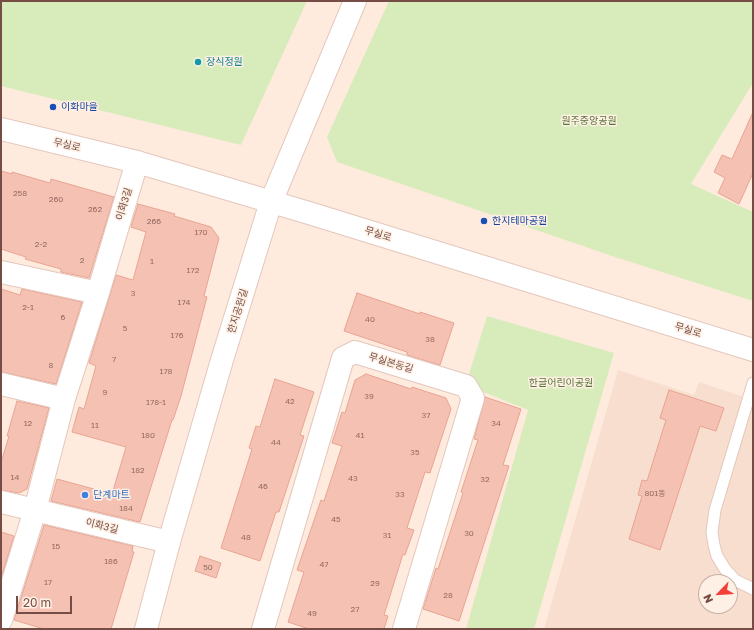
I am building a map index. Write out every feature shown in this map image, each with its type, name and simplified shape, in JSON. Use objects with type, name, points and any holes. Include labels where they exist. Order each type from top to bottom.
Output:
[{"type":"street","name":"한지공원길","points":[[146,629],[169,542],[222,360],[271,202],[355,1]]},
{"type":"street","name":"무실로","points":[[1,129],[137,162],[753,350]]},
{"type":"street","name":"이화3길","points":[[1,620],[34,510],[64,399],[98,293],[137,162]]},
{"type":"street","points":[[1,272],[98,293]]},
{"type":"street","name":"무실본동길","points":[[263,629],[343,358],[355,352],[466,386],[473,398],[404,629]]},
{"type":"street","points":[[1,384],[64,399]]},
{"type":"street","name":"이화3길","points":[[1,502],[169,542]]},
{"type":"lane","points":[[753,383],[715,510],[712,532],[714,545],[725,569],[735,580],[753,590]]},
{"type":"shaded area","points":[[618,370],[694,395],[699,382],[753,400],[753,629],[544,629]]},
{"type":"green space","points":[[1,1],[307,1],[241,145],[1,86]]},
{"type":"green space","name":"원주중앙공원","points":[[389,1],[753,1],[753,83],[691,184],[753,212],[753,301],[615,257],[337,162],[327,137]]},
{"type":"green space","name":"한글어린이공원","points":[[487,316],[614,353],[534,629],[466,629],[528,410],[476,389],[469,374]]},
{"type":"building","points":[[753,112],[753,173],[739,204],[718,193],[725,178],[714,172],[722,155],[732,159]]},
{"type":"building","points":[[1,171],[12,174],[12,172],[50,183],[51,179],[114,197],[89,278],[61,272],[61,269],[25,259],[26,257],[1,249]]},
{"type":"building","points":[[138,204],[175,214],[174,216],[211,227],[219,238],[204,296],[207,297],[181,396],[140,522],[51,501],[57,479],[112,494],[126,447],[72,432],[79,407],[84,409],[96,366],[89,363],[116,275],[133,280],[146,232],[131,227]]},
{"type":"building","points":[[1,289],[20,295],[22,289],[82,302],[56,384],[1,372]]},
{"type":"building","points":[[357,293],[420,314],[420,312],[454,323],[440,365],[407,355],[407,352],[344,331]]},
{"type":"building","points":[[366,374],[411,389],[412,387],[446,398],[451,409],[430,473],[425,472],[407,528],[414,530],[405,555],[403,554],[384,615],[388,616],[384,629],[309,629],[288,622],[304,572],[297,570],[321,500],[324,501],[342,446],[332,443],[342,412],[345,413],[355,380]]},
{"type":"building","points":[[275,379],[314,392],[300,435],[304,436],[279,512],[276,512],[260,561],[221,548],[252,449],[249,448],[256,426],[260,427]]},
{"type":"building","points":[[669,390],[724,408],[716,431],[700,426],[660,550],[629,539],[642,496],[638,495],[642,480],[647,481],[666,420],[660,418]]},
{"type":"building","points":[[485,397],[521,409],[503,465],[509,466],[459,621],[423,609],[463,493],[461,492],[478,440],[474,439]]},
{"type":"building","points":[[17,401],[49,408],[27,489],[19,493],[1,490],[1,463]]},
{"type":"building","points":[[44,525],[133,546],[132,552],[134,552],[111,629],[44,629],[14,620]]},
{"type":"building","points":[[1,532],[14,536],[1,578]]},
{"type":"building","points":[[200,556],[221,563],[216,578],[195,571]]},
{"type":"place","name":"장식정원","points":[[198,62]]},
{"type":"place","name":"이화마을","points":[[53,107]]},
{"type":"place","name":"한지테마공원","points":[[484,221]]},
{"type":"place","name":"단계마트","points":[[85,495]]}]
